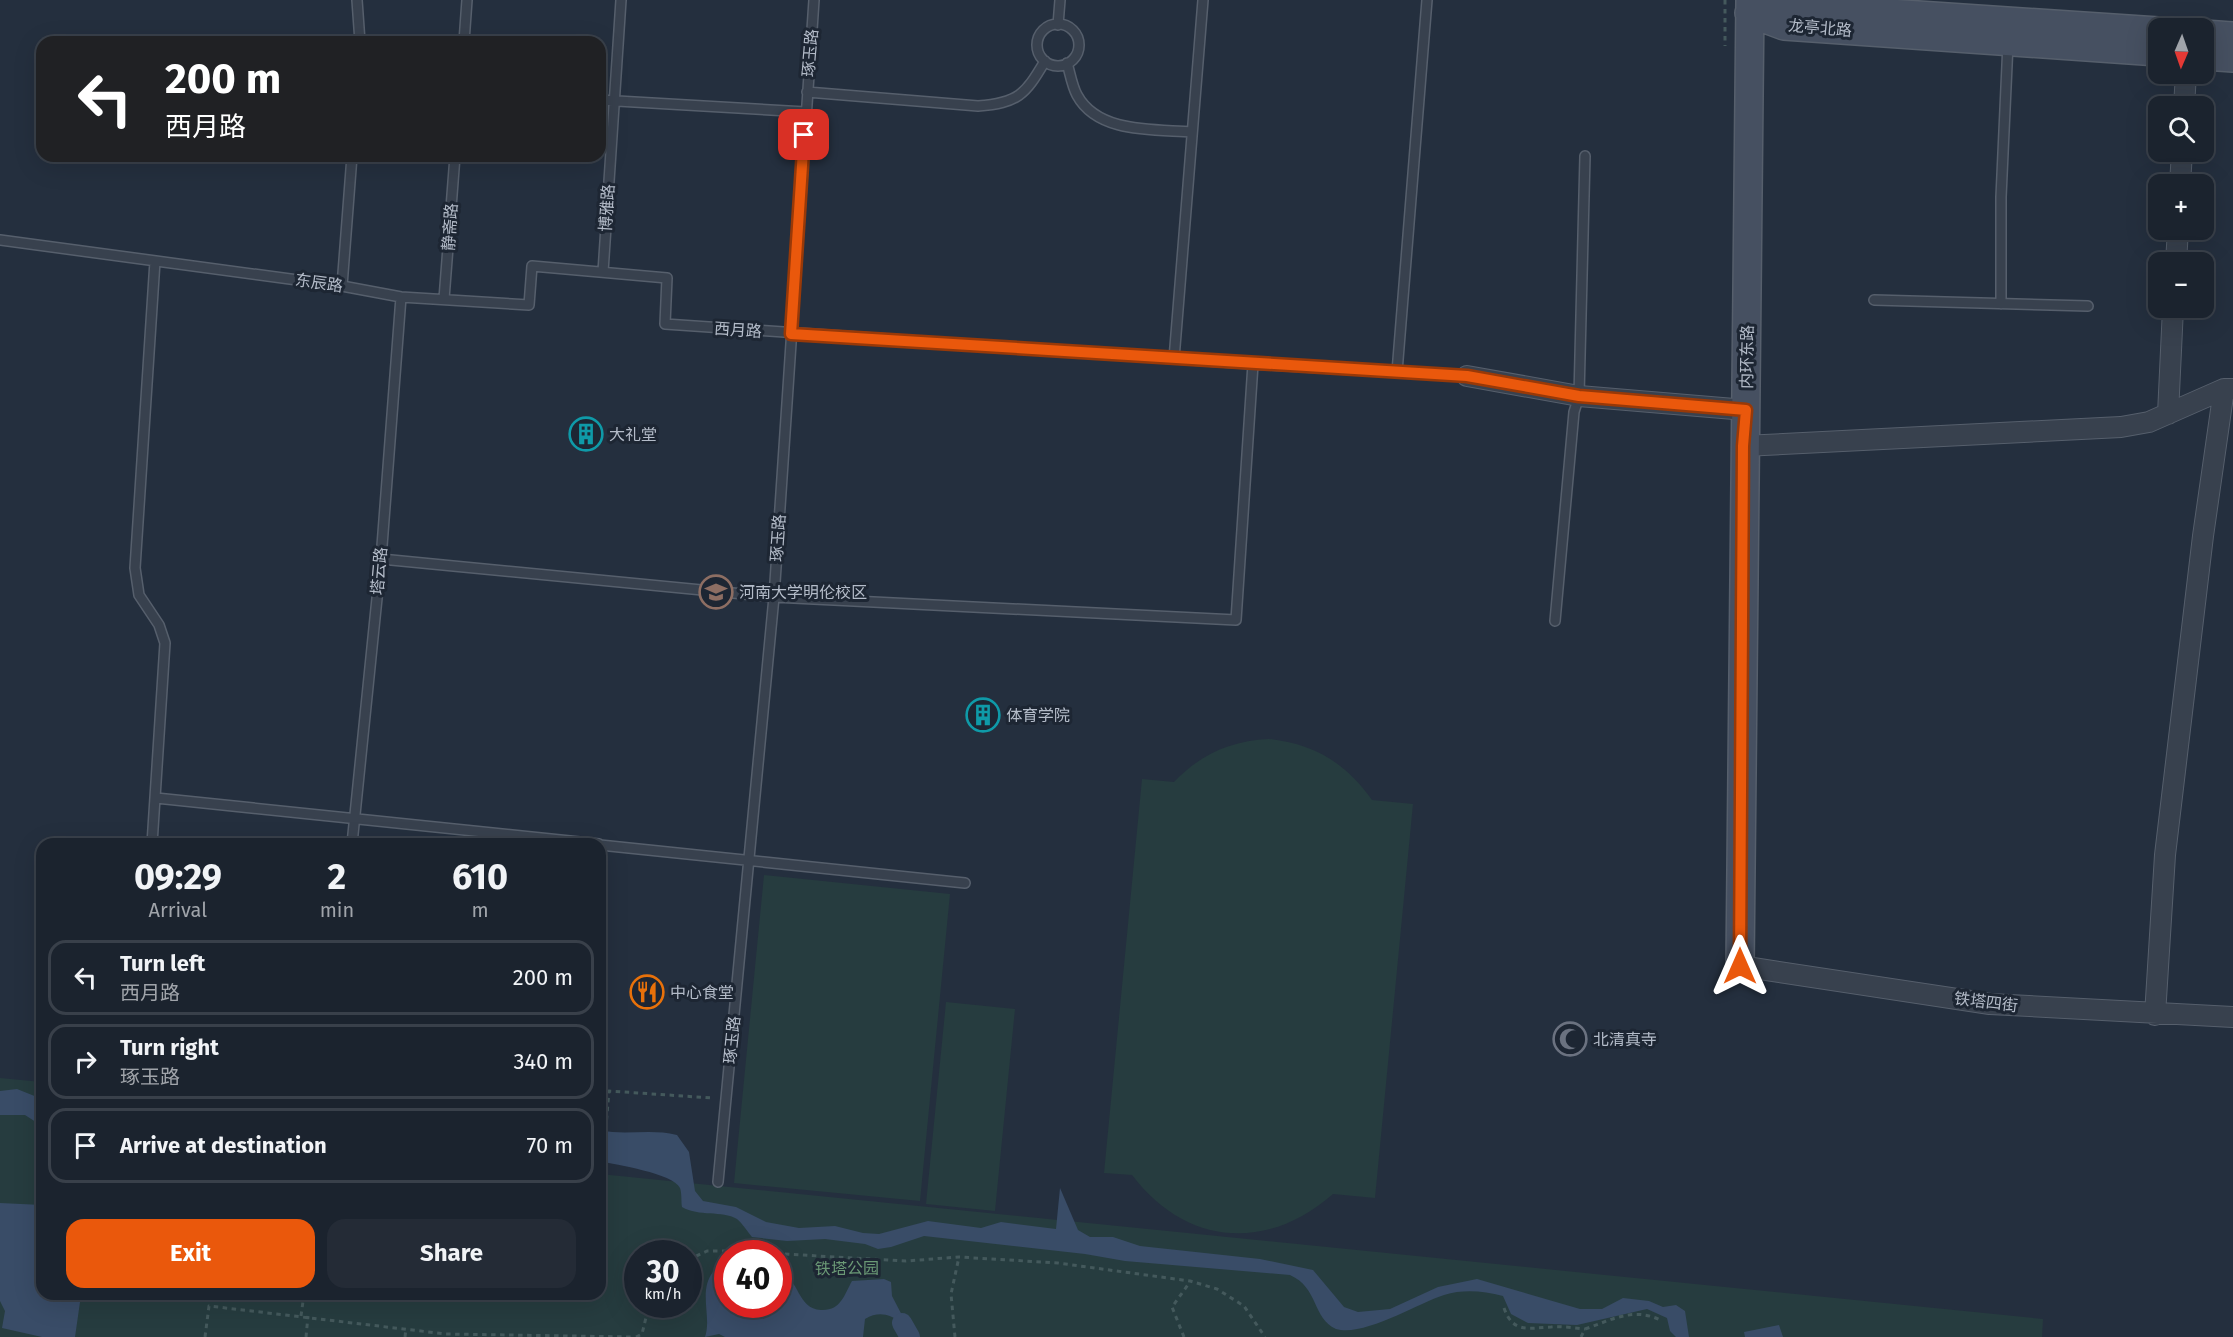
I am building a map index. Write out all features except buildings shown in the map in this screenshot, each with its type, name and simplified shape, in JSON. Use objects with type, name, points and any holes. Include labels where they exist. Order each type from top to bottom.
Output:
[{"type":"street","name":"龙亭北路","points":[[1750,7],[1784,6],[2148,30]]},
{"type":"street","name":"龙亭北路","points":[[1750,7],[1784,26],[2148,51]]},
{"type":"street","name":"内环东路","points":[[1740,966],[1743,446],[1746,410],[1750,7]]},
{"type":"street","points":[[2214,35],[2233,36]]},
{"type":"street","points":[[2214,57],[2233,58]]},
{"type":"street","points":[[2168,414],[2173,318]]},
{"type":"street","name":"西月路","points":[[1467,376],[1579,396],[1746,410]]},
{"type":"street","points":[[1743,446],[2121,427],[2149,422],[2228,389]]},
{"type":"street","points":[[2155,1015],[2165,855],[2203,536],[2228,389]]},
{"type":"street","name":"铁塔四街","points":[[1740,966],[1990,1004],[2155,1015],[2233,1017]]},
{"type":"lane","points":[[357,0],[360,36]]},
{"type":"lane","points":[[464,36],[467,0]]},
{"type":"lane","name":"博雅路","points":[[603,272],[621,0]]},
{"type":"lane","name":"琢玉路","points":[[718,1182],[774,597],[814,0]]},
{"type":"lane","points":[[1058,25],[1060,0]]},
{"type":"lane","points":[[1174,359],[1203,0]]},
{"type":"lane","points":[[1397,372],[1427,0]]},
{"type":"lane","points":[[1058,25],[1068,27],[1077,38],[1077,52],[1067,63],[1052,65],[1045,61],[1038,49],[1039,36],[1047,27],[1058,25]]},
{"type":"lane","points":[[2001,304],[2001,197],[2008,42]]},
{"type":"lane","points":[[807,92],[978,106],[1003,104],[1018,98],[1029,89],[1045,61]]},
{"type":"lane","points":[[1067,63],[1077,95],[1091,113],[1109,122],[1136,128],[1192,132]]},
{"type":"lane","points":[[606,100],[806,112]]},
{"type":"lane","points":[[1555,621],[1574,412],[1579,396],[1585,156]]},
{"type":"lane","points":[[342,286],[352,162]]},
{"type":"lane","name":"静斋路","points":[[444,299],[455,162]]},
{"type":"lane","name":"东辰路","points":[[0,240],[342,286],[401,297],[529,305],[532,266],[603,272]]},
{"type":"lane","points":[[153,838],[165,643],[159,625],[139,595],[135,568],[155,261]]},
{"type":"lane","name":"西月路","points":[[603,272],[667,278],[666,324],[1174,359],[1467,376]]},
{"type":"lane","name":"塔云路","points":[[353,838],[381,559],[401,297]]},
{"type":"lane","points":[[1874,300],[2088,306]]},
{"type":"lane","points":[[381,559],[774,597],[1236,620],[1253,364]]},
{"type":"lane","points":[[156,798],[533,838]]},
{"type":"lane","points":[[606,846],[965,883]]},
{"type":"path","points":[[1725,0],[1725,50]]},
{"type":"path","points":[[606,1127],[609,1091],[726,1099]]},
{"type":"path","points":[[702,1253],[707,1251],[731,1251],[906,1261],[959,1257],[1058,1263],[1190,1281],[1217,1289],[1244,1306],[1265,1337]]},
{"type":"path","points":[[955,1337],[951,1293],[959,1257]]},
{"type":"path","points":[[1184,1337],[1172,1307],[1190,1281]]},
{"type":"path","points":[[301,1316],[303,1300]]},
{"type":"path","points":[[205,1337],[209,1306],[446,1334],[631,1337],[642,1334],[646,1318]]},
{"type":"path","points":[[1504,1308],[1514,1325],[1523,1330],[1552,1327],[1585,1329],[1624,1314],[1649,1315],[1662,1321]]},
{"type":"path","points":[[306,1337],[308,1316]]},
{"type":"path","points":[[405,1337],[406,1328]]},
{"type":"path","points":[[1581,1337],[1585,1329]]},
{"type":"green space","points":[[1269,739],[1300,745],[1328,758],[1351,776],[1372,800],[1413,804],[1375,1198],[1333,1194],[1308,1213],[1281,1225],[1255,1232],[1228,1233],[1202,1228],[1177,1216],[1153,1199],[1132,1175],[1104,1173],[1142,779],[1174,782],[1195,764],[1217,751],[1255,740]]},
{"type":"green space","points":[[764,875],[950,894],[920,1201],[734,1183]]},
{"type":"green space","points":[[946,1002],[1015,1009],[995,1211],[926,1204]]},
{"type":"green space","name":"铁塔公园","points":[[0,1078],[36,1081],[36,1300],[606,1300],[606,1175],[2043,1319],[2042,1337],[0,1337]]},
{"type":"water","points":[[17,1089],[36,1097],[36,1122],[25,1115],[0,1115],[0,1091]]},
{"type":"water","points":[[606,1131],[657,1132],[677,1135],[689,1152],[695,1191],[703,1201],[736,1207],[766,1222],[799,1228],[835,1226],[863,1233],[879,1234],[928,1221],[981,1228],[1001,1222],[1056,1229],[1060,1188],[1078,1230],[1090,1237],[1113,1237],[1140,1246],[1260,1259],[1313,1270],[1344,1307],[1358,1312],[1390,1309],[1438,1287],[1477,1279],[1580,1309],[1602,1309],[1623,1298],[1649,1301],[1663,1307],[1676,1305],[1685,1311],[1689,1337],[1676,1337],[1670,1331],[1667,1318],[1647,1309],[1577,1325],[1528,1323],[1511,1314],[1503,1296],[1474,1291],[1444,1295],[1361,1328],[1336,1329],[1323,1318],[1306,1287],[1290,1275],[1125,1261],[1085,1254],[924,1236],[878,1249],[865,1244],[825,1239],[792,1241],[752,1237],[737,1219],[731,1216],[696,1212],[682,1207],[680,1188],[667,1178],[606,1162]]},
{"type":"water","points":[[0,1203],[36,1205],[36,1300],[80,1300],[75,1337],[42,1337],[2,1328],[5,1311],[0,1301]]},
{"type":"water","points":[[713,1272],[714,1318],[792,1318],[792,1282],[807,1305],[828,1310],[844,1297],[852,1281],[884,1279],[891,1282],[892,1296],[905,1321],[902,1323],[893,1317],[875,1315],[865,1319],[863,1337],[725,1337],[719,1334],[705,1337],[707,1329],[706,1287]]},
{"type":"water","points":[[1779,1325],[1783,1337],[1745,1337],[1744,1332]]},
{"type":"waterway","points":[[902,1323],[910,1337]]},
{"type":"place","name":"大礼堂","points":[[586,434]]},
{"type":"place","name":"河南大学明伦校区","points":[[716,592]]},
{"type":"place","name":"体育学院","points":[[983,715]]},
{"type":"place","name":"中心食堂","points":[[647,992]]},
{"type":"place","name":"北清真寺","points":[[1570,1039]]},
{"type":"route","points":[[804,135],[791,334],[1467,376],[1579,396],[1746,410],[1743,446],[1740,966]]}]
